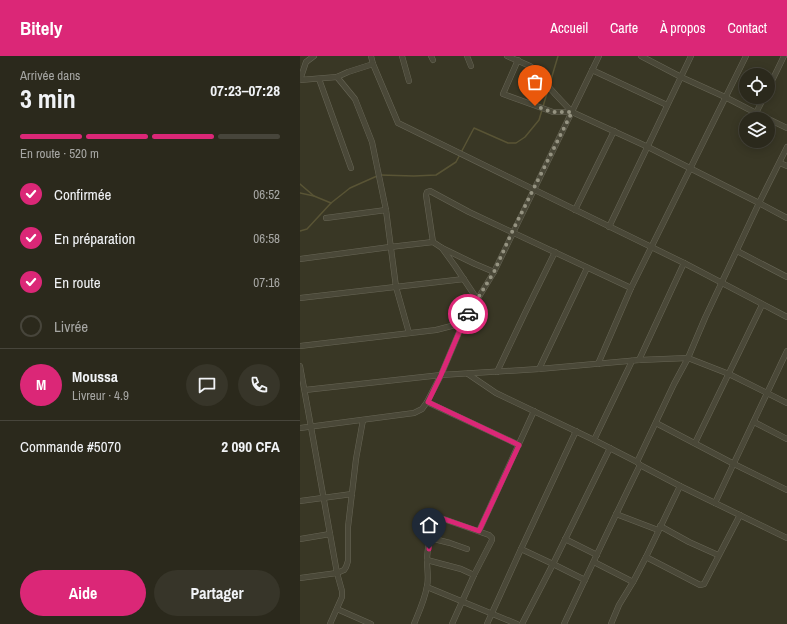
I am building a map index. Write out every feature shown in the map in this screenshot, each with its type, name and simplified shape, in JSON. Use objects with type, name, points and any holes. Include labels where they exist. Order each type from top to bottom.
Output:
[{"type":"street","points":[[314,56],[306,62],[300,80],[337,77],[373,64]]},
{"type":"street","points":[[371,56],[398,123],[652,248],[787,317]]},
{"type":"street","points":[[402,56],[409,81]]},
{"type":"street","points":[[467,56],[471,66]]},
{"type":"street","points":[[507,56],[518,60],[540,73],[547,85],[572,112],[648,147],[787,218]]},
{"type":"street","points":[[300,428],[414,413],[422,409],[428,402],[463,323],[494,272],[512,232],[599,56]]},
{"type":"street","points":[[641,56],[648,58],[681,77],[754,112]]},
{"type":"street","points":[[609,227],[691,56]]},
{"type":"street","points":[[598,364],[632,288],[746,56]]},
{"type":"street","points":[[775,75],[784,56]]},
{"type":"street","points":[[518,60],[503,94],[552,112],[572,112]]},
{"type":"street","points":[[592,70],[667,105]]},
{"type":"street","points":[[337,77],[355,99],[372,142],[386,210],[396,287],[409,333]]},
{"type":"street","points":[[319,79],[351,168]]},
{"type":"street","points":[[775,122],[787,128]]},
{"type":"street","points":[[575,210],[614,131]]},
{"type":"street","points":[[564,624],[608,532],[656,423],[688,358],[759,203],[787,148]]},
{"type":"street","points":[[780,163],[787,166]]},
{"type":"street","points":[[433,242],[426,195],[427,192],[430,191],[469,212],[632,288]]},
{"type":"street","points":[[326,218],[386,210]]},
{"type":"street","points":[[300,259],[433,242],[442,248],[494,272]]},
{"type":"street","points":[[442,248],[477,299]]},
{"type":"street","points":[[737,251],[787,276]]},
{"type":"street","points":[[497,372],[555,252]]},
{"type":"street","points":[[639,360],[684,264]]},
{"type":"street","points":[[539,369],[588,268]]},
{"type":"street","points":[[300,298],[464,279]]},
{"type":"street","points":[[695,443],[762,305]]},
{"type":"street","points":[[300,346],[436,330],[463,323]]},
{"type":"street","points":[[715,503],[767,393],[785,362],[787,352]]},
{"type":"street","points":[[305,390],[441,375],[539,369],[639,360],[688,358],[728,374],[787,403]]},
{"type":"street","points":[[594,440],[632,361]]},
{"type":"street","points":[[300,366],[312,426],[337,573],[342,591],[342,597],[330,624]]},
{"type":"street","points":[[468,374],[491,390],[576,431],[680,486],[787,538]]},
{"type":"street","points":[[428,402],[519,445]]},
{"type":"street","points":[[479,531],[534,411]]},
{"type":"street","points":[[300,578],[337,573],[344,570],[348,564],[348,527],[363,420]]},
{"type":"street","points":[[754,422],[787,439]]},
{"type":"street","points":[[656,423],[787,490]]},
{"type":"street","points":[[487,624],[576,431]]},
{"type":"street","points":[[522,624],[610,448]]},
{"type":"street","points":[[611,624],[619,605],[646,557],[680,486]]},
{"type":"street","points":[[300,501],[352,494]]},
{"type":"street","points":[[616,514],[659,528],[718,556]]},
{"type":"street","points":[[646,557],[702,585],[704,584],[740,515]]},
{"type":"street","points":[[414,624],[427,587],[427,560],[430,538],[435,520],[438,517],[479,531],[489,535],[492,538],[452,624]]},
{"type":"street","points":[[300,539],[330,534]]},
{"type":"street","points":[[430,538],[467,549]]},
{"type":"street","points":[[565,539],[597,555]]},
{"type":"street","points":[[521,549],[584,580]]},
{"type":"street","points":[[427,560],[461,569],[474,575]]},
{"type":"street","points":[[594,562],[633,582]]},
{"type":"street","points":[[427,587],[517,624]]},
{"type":"street","points":[[337,609],[371,624]]},
{"type":"waterway","points":[[380,175],[436,175],[456,162],[474,128],[508,143],[516,143],[525,137],[539,120],[558,56]]},
{"type":"waterway","points":[[300,193],[314,196],[331,203],[350,188],[377,176]]},
{"type":"waterway","points":[[300,184],[314,196]]},
{"type":"waterway","points":[[300,231],[307,229],[331,203]]},
{"type":"way so far","points":[[468,314],[494,272],[512,232],[572,112],[552,112],[535,106]]},
{"type":"route","points":[[429,549],[430,538],[435,520],[438,517],[479,531],[519,445],[428,402],[468,314]]}]
